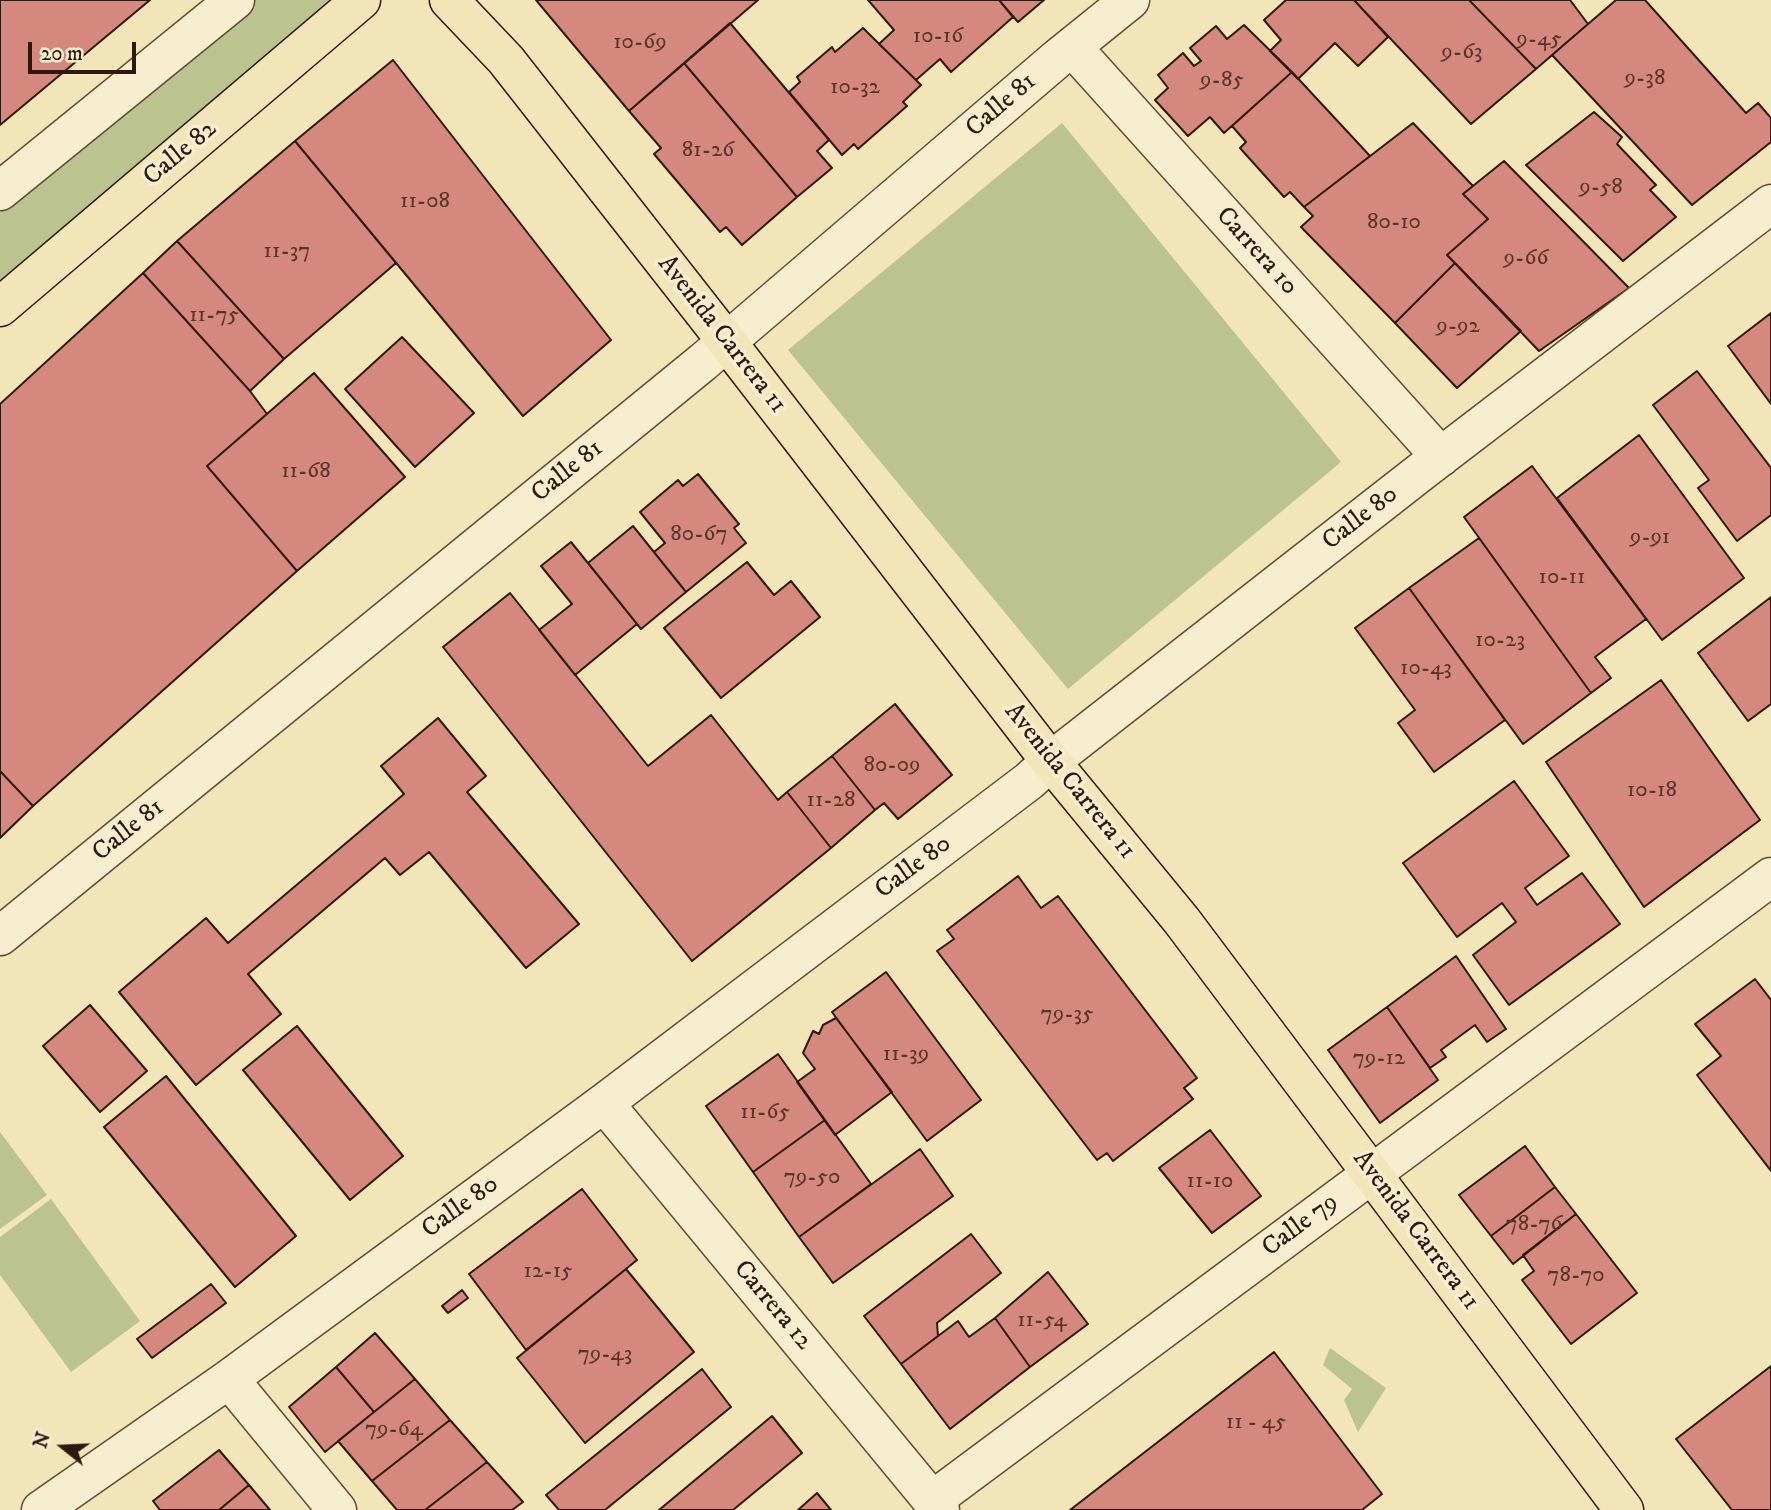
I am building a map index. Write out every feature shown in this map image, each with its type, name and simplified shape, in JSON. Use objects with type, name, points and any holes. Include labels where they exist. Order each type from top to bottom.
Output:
[{"type":"main road","name":"Calle 82","points":[[0,307],[361,0]]},
{"type":"main road","name":"Avenida Carrera 11","points":[[449,0],[506,60],[1051,761],[1182,921],[1624,1510]]},
{"type":"main road","name":"Avenida Carrera 11","points":[[478,0],[506,60]]},
{"type":"street","points":[[0,191],[235,0]]},
{"type":"street","name":"Calle 81","points":[[0,936],[727,342],[1130,0]]},
{"type":"street","name":"Carrera 10","points":[[1065,53],[1432,464]]},
{"type":"street","name":"Calle 80","points":[[41,1510],[229,1379],[604,1103],[1021,786],[1432,464],[1771,204]]},
{"type":"street","name":"Calle 79","points":[[937,1505],[1372,1174],[1771,877]]},
{"type":"street","name":"Carrera 12","points":[[604,1103],[937,1505]]},
{"type":"street","points":[[229,1379],[337,1510]]},
{"type":"green space","points":[[249,0],[341,0],[0,287],[0,209]]},
{"type":"green space","points":[[1062,123],[1341,462],[1068,689],[788,350]]},
{"type":"green space","points":[[0,1132],[47,1195],[0,1229]]},
{"type":"green space","points":[[51,1199],[140,1321],[71,1372],[0,1275],[0,1237]]},
{"type":"green space","points":[[1330,1348],[1386,1388],[1358,1432],[1344,1400],[1352,1389],[1323,1365]]},
{"type":"building","points":[[0,0],[150,0],[0,125]]},
{"type":"building","points":[[536,0],[758,0],[629,111]]},
{"type":"building","points":[[868,0],[999,0],[1013,17],[951,72],[940,59],[916,80],[879,44],[894,30]]},
{"type":"building","points":[[999,0],[1044,0],[1018,22]]},
{"type":"building","points":[[1286,0],[1354,0],[1388,37],[1358,66],[1335,43],[1298,79],[1270,51],[1281,40],[1264,20]]},
{"type":"building","points":[[1354,0],[1469,0],[1536,69],[1471,124]]},
{"type":"building","points":[[1469,0],[1570,0],[1588,24],[1536,69]]},
{"type":"building","points":[[1616,0],[1645,0],[1746,113],[1758,103],[1771,118],[1771,142],[1692,205],[1552,55]]},
{"type":"building","points":[[730,23],[829,140],[817,151],[832,168],[797,197],[684,63]]},
{"type":"building","points":[[1244,25],[1292,72],[1224,133],[1210,117],[1188,136],[1155,100],[1168,88],[1158,75],[1183,53],[1194,66],[1201,61],[1190,48],[1216,26],[1227,39]]},
{"type":"building","points":[[863,28],[921,85],[903,102],[907,106],[858,149],[854,144],[842,155],[789,92],[800,82],[797,77],[832,47],[835,52]]},
{"type":"building","points":[[393,60],[611,340],[523,416],[295,141]]},
{"type":"building","points":[[684,63],[797,197],[742,245],[726,227],[720,232],[654,154],[661,148],[629,111]]},
{"type":"building","points":[[1292,72],[1370,156],[1304,207],[1290,192],[1284,197],[1240,148],[1246,142],[1232,126]]},
{"type":"building","points":[[1594,112],[1622,137],[1617,144],[1656,185],[1650,190],[1676,217],[1623,261],[1526,165]]},
{"type":"building","points":[[1413,123],[1473,186],[1463,194],[1488,219],[1447,255],[1455,263],[1395,323],[1301,227],[1313,216],[1304,207]]},
{"type":"building","points":[[295,141],[396,263],[284,359],[177,241]]},
{"type":"building","points":[[1504,161],[1629,288],[1539,351],[1447,255],[1488,219],[1463,194]]},
{"type":"building","points":[[177,241],[284,359],[250,391],[143,273]]},
{"type":"building","points":[[1455,263],[1521,331],[1457,388],[1395,323]]},
{"type":"building","points":[[143,273],[250,391],[267,414],[207,466],[297,571],[33,806],[0,771],[0,404]]},
{"type":"building","points":[[1771,313],[1771,404],[1728,346]]},
{"type":"building","points":[[402,337],[474,413],[415,467],[345,389]]},
{"type":"building","points":[[1697,371],[1771,468],[1771,515],[1737,541],[1698,488],[1709,480],[1653,405]]},
{"type":"building","points":[[314,373],[405,477],[297,571],[207,466]]},
{"type":"building","points":[[1639,435],[1744,578],[1662,640],[1557,498]]},
{"type":"building","points":[[1532,466],[1646,619],[1595,657],[1611,678],[1591,693],[1464,517]]},
{"type":"building","points":[[698,474],[739,524],[734,528],[746,543],[686,592],[654,552],[665,543],[640,512],[678,480],[683,486]]},
{"type":"building","points":[[633,526],[686,592],[641,629],[588,563]]},
{"type":"building","points":[[1479,538],[1591,693],[1523,744],[1409,588]]},
{"type":"building","points":[[571,542],[637,624],[575,675],[539,630],[572,604],[541,566]]},
{"type":"building","points":[[747,562],[774,595],[791,581],[820,617],[721,698],[664,628]]},
{"type":"building","points":[[1409,588],[1505,720],[1434,772],[1398,723],[1415,710],[1355,628]]},
{"type":"building","points":[[510,593],[648,766],[711,715],[778,800],[787,792],[831,848],[692,961],[443,647]]},
{"type":"building","points":[[1771,597],[1771,704],[1748,721],[1698,653]]},
{"type":"building","points":[[1661,680],[1760,820],[1644,907],[1546,762]]},
{"type":"building","points":[[895,704],[952,775],[898,819],[884,803],[875,810],[832,756]]},
{"type":"building","points":[[438,718],[486,776],[467,792],[579,924],[526,968],[429,852],[400,875],[385,858],[248,974],[281,1014],[196,1085],[119,992],[206,918],[228,943],[404,794],[381,766]]},
{"type":"building","points":[[832,756],[875,810],[831,848],[787,792]]},
{"type":"building","points":[[0,771],[33,806],[0,838]]},
{"type":"building","points":[[1514,781],[1569,856],[1525,888],[1537,905],[1582,873],[1620,924],[1509,1005],[1473,955],[1516,922],[1502,903],[1457,937],[1403,863]]},
{"type":"building","points":[[1018,876],[1041,908],[1058,896],[1197,1078],[1184,1088],[1193,1099],[1113,1161],[1107,1153],[1097,1160],[937,951],[954,939],[947,930]]},
{"type":"building","points":[[1456,956],[1506,1029],[1487,1042],[1475,1025],[1441,1050],[1446,1057],[1430,1068],[1387,1007]]},
{"type":"building","points":[[886,972],[981,1100],[927,1141],[832,1012]]},
{"type":"building","points":[[1755,979],[1771,1000],[1771,1171],[1697,1075],[1721,1056],[1695,1024]]},
{"type":"building","points":[[90,1005],[147,1071],[100,1112],[43,1046]]},
{"type":"building","points":[[1387,1007],[1438,1080],[1380,1123],[1328,1050]]},
{"type":"building","points":[[836,1018],[892,1092],[835,1135],[797,1082],[815,1069],[803,1053],[813,1031],[819,1034],[823,1025]]},
{"type":"building","points":[[297,1026],[403,1156],[350,1200],[243,1070]]},
{"type":"building","points":[[778,1054],[825,1120],[753,1172],[706,1106]]},
{"type":"building","points":[[166,1076],[296,1236],[235,1287],[104,1127]]},
{"type":"building","points":[[825,1120],[871,1184],[799,1237],[753,1172]]},
{"type":"building","points":[[1210,1130],[1261,1196],[1212,1233],[1159,1168]]},
{"type":"building","points":[[1525,1146],[1555,1187],[1491,1236],[1459,1195]]},
{"type":"building","points":[[920,1149],[953,1196],[833,1283],[799,1237]]},
{"type":"building","points":[[1555,1187],[1576,1214],[1513,1264],[1491,1236]]},
{"type":"building","points":[[582,1189],[637,1260],[526,1350],[469,1274]]},
{"type":"building","points":[[1576,1214],[1637,1293],[1571,1344],[1522,1280],[1534,1271],[1523,1255]]},
{"type":"building","points":[[971,1234],[1001,1273],[937,1323],[938,1336],[901,1364],[864,1316]]},
{"type":"building","points":[[626,1269],[694,1352],[585,1443],[517,1358]]},
{"type":"building","points":[[1048,1272],[1088,1324],[1030,1367],[995,1318]]},
{"type":"building","points":[[211,1284],[226,1303],[152,1358],[137,1339]]},
{"type":"building","points":[[462,1290],[468,1298],[448,1313],[442,1306]]},
{"type":"building","points":[[995,1318],[1030,1367],[950,1429],[901,1364],[958,1321],[969,1337]]},
{"type":"building","points":[[375,1333],[415,1379],[374,1412],[336,1367]]},
{"type":"building","points":[[1274,1352],[1382,1494],[1362,1510],[1070,1510]]},
{"type":"building","points":[[1771,1366],[1771,1510],[1732,1510],[1676,1439]]},
{"type":"building","points":[[336,1367],[374,1412],[325,1452],[289,1407]]},
{"type":"building","points":[[702,1369],[731,1407],[605,1510],[559,1510],[546,1495]]},
{"type":"building","points":[[415,1379],[450,1420],[372,1481],[338,1441]]},
{"type":"building","points":[[772,1416],[802,1453],[733,1510],[659,1510]]},
{"type":"building","points":[[450,1420],[487,1462],[425,1510],[397,1510],[372,1481]]},
{"type":"building","points":[[219,1450],[249,1485],[219,1510],[160,1510],[153,1501]]},
{"type":"building","points":[[487,1462],[523,1502],[512,1510],[425,1510]]},
{"type":"building","points":[[249,1485],[270,1510],[219,1510]]},
{"type":"building","points":[[817,1493],[831,1510],[798,1510]]}]
